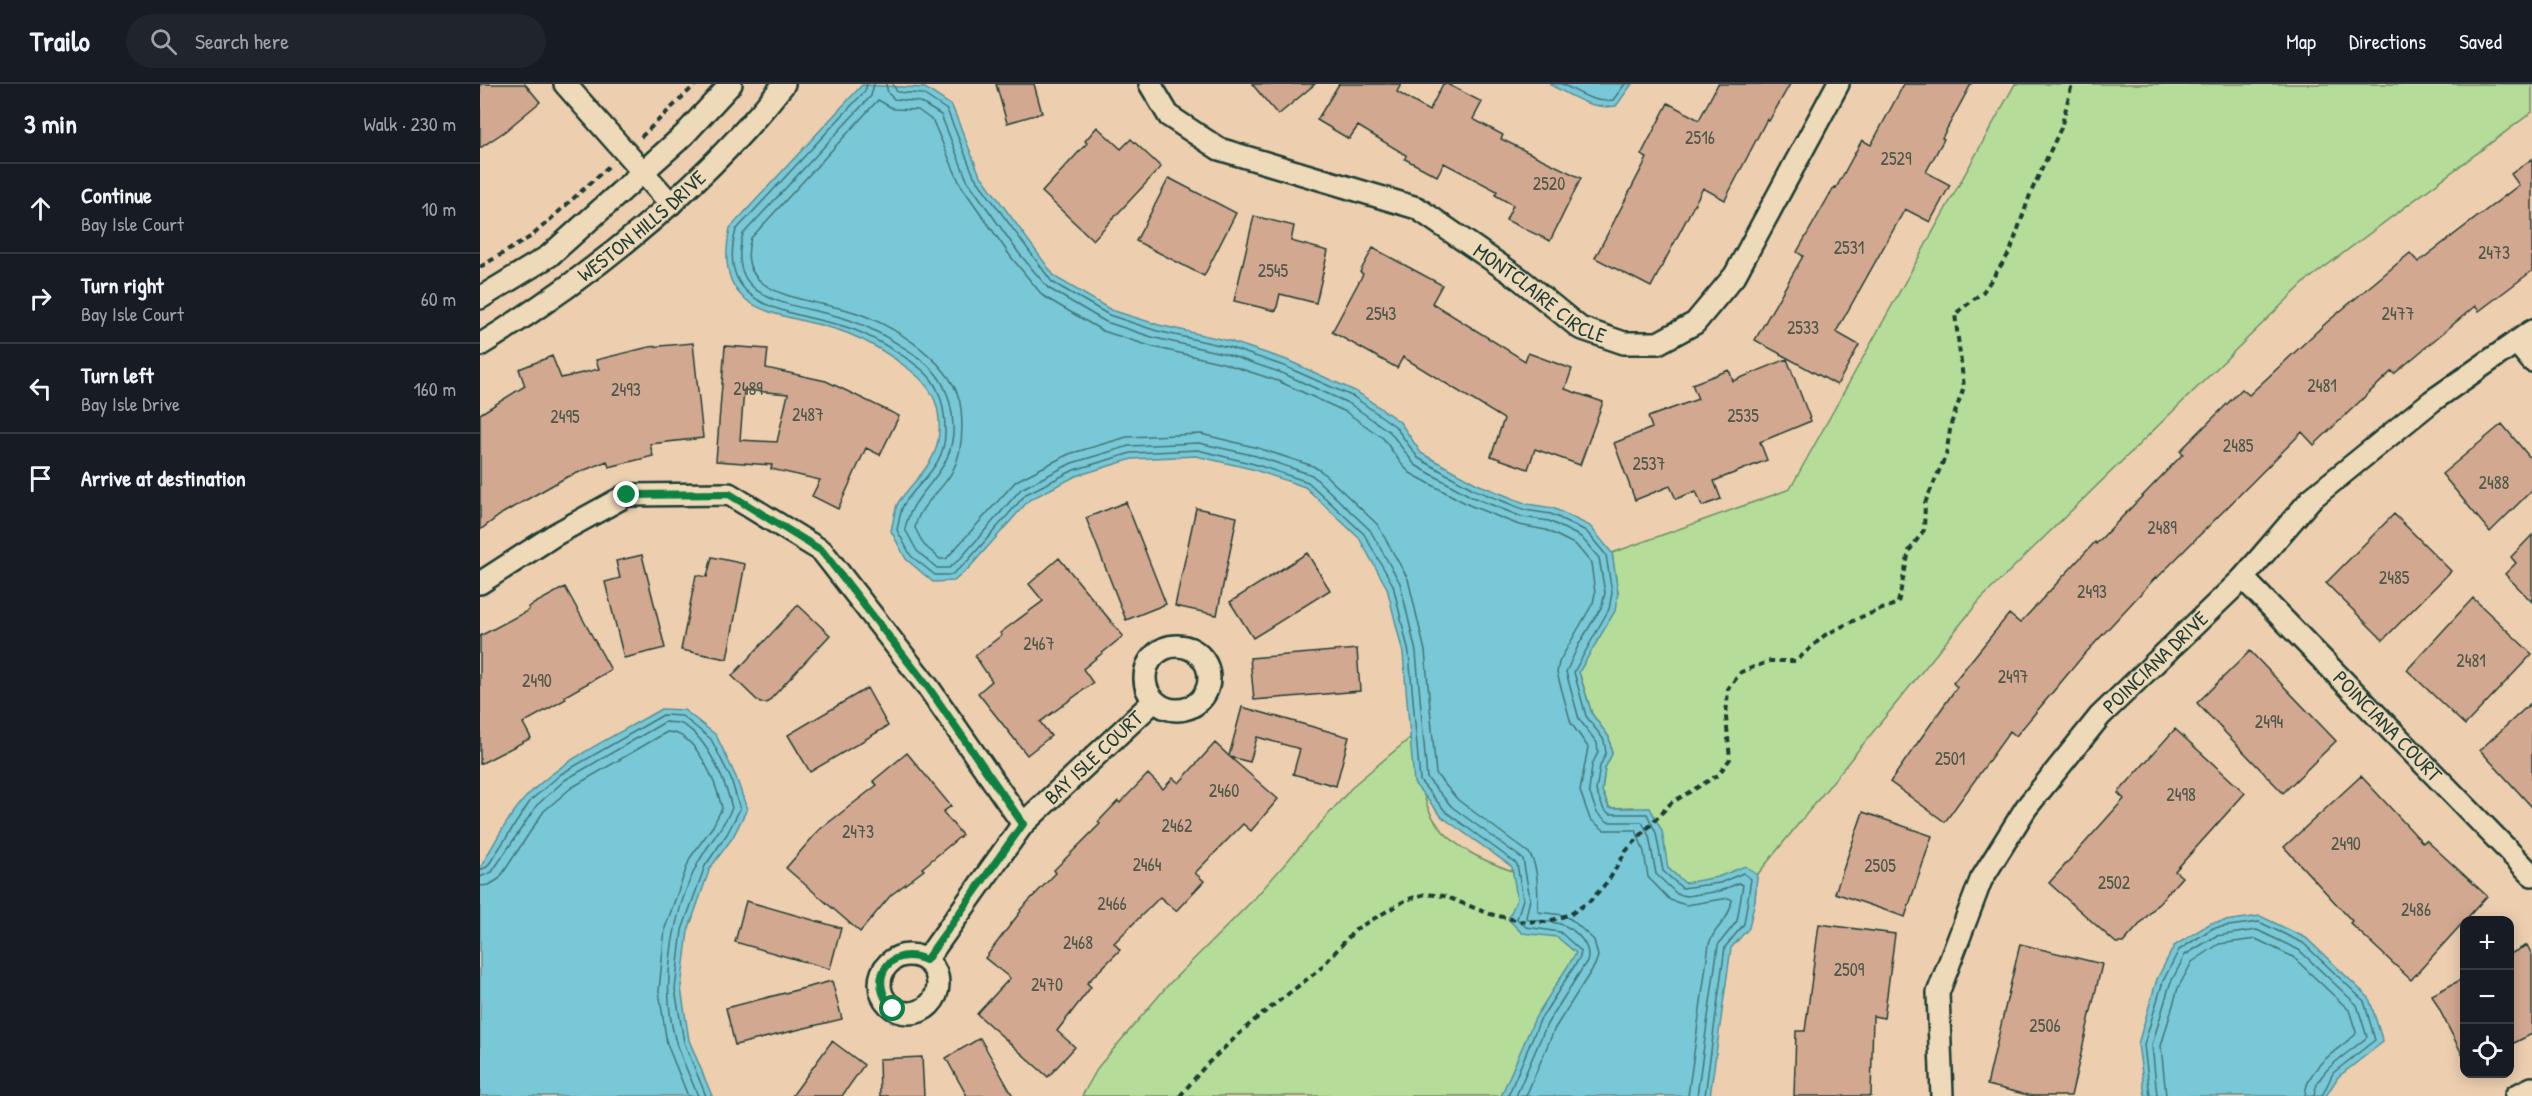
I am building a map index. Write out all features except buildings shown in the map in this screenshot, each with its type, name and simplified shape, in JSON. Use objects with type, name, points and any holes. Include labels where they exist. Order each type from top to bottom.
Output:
[{"type":"street","points":[[565,84],[671,204]]},
{"type":"street","name":"WESTON HILLS DRIVE","points":[[480,298],[549,256],[684,135],[731,84]]},
{"type":"street","name":"WESTON HILLS DRIVE","points":[[480,345],[543,306],[671,204],[755,120],[784,84]]},
{"type":"street","name":"MONTCLAIRE CIRCLE","points":[[1150,84],[1169,116],[1219,149],[1417,208],[1520,279],[1580,328],[1624,343],[1658,343],[1695,323],[1735,275],[1838,84]]},
{"type":"street","points":[[2524,337],[2532,361]]},
{"type":"street","name":"POINCIANA DRIVE","points":[[1942,1096],[1938,993],[1981,880],[2026,808],[2100,716],[2243,578],[2311,499],[2432,401],[2524,337]]},
{"type":"street","points":[[480,584],[556,534],[627,495],[729,494],[822,551],[928,687],[1023,824]]},
{"type":"street","name":"POINCIANA COURT","points":[[2243,578],[2532,875]]},
{"type":"street","name":"BAY ISLE COURT","points":[[926,960],[1023,824],[1154,701]]},
{"type":"street","points":[[2516,1096],[2532,1088]]},
{"type":"path","points":[[480,267],[532,236],[696,84]]},
{"type":"path","points":[[1180,1096],[1251,1022],[1319,970],[1356,929],[1406,900],[1425,894],[1444,896],[1490,914],[1520,921],[1546,922],[1572,914],[1592,900],[1609,880],[1626,851],[1671,803],[1718,775],[1730,759],[1726,717],[1728,688],[1741,672],[1770,662],[1796,661],[1825,635],[1861,617],[1898,603],[1909,552],[1924,530],[1925,503],[1946,455],[1951,424],[1964,387],[1955,314],[1983,292],[2010,252],[2031,192],[2061,128],[2072,84]]},
{"type":"green space","points":[[2015,84],[2532,84],[2532,112],[2306,281],[1980,600],[1757,875],[1755,900],[1596,1096],[1082,1096],[1099,1066],[1169,984],[1255,898],[1355,784],[1416,733],[1422,787],[1435,822],[1461,847],[1477,856],[1547,883],[1633,807],[1610,808],[1602,791],[1605,768],[1612,754],[1609,737],[1592,714],[1579,672],[1618,593],[1612,553],[1790,489]]},
{"type":"water","points":[[1549,84],[1632,84],[1616,106],[1607,107],[1581,101]]},
{"type":"water","points":[[862,85],[925,88],[952,106],[979,173],[1055,277],[1111,310],[1159,325],[1229,341],[1287,360],[1357,392],[1400,422],[1421,453],[1477,484],[1527,504],[1553,508],[1590,526],[1612,553],[1618,593],[1615,611],[1579,672],[1592,714],[1609,737],[1612,754],[1605,768],[1602,791],[1609,808],[1650,808],[1662,831],[1668,868],[1685,883],[1718,877],[1745,866],[1757,875],[1749,928],[1731,948],[1710,1096],[1501,1096],[1535,1018],[1576,953],[1557,937],[1522,933],[1508,919],[1517,899],[1512,867],[1442,817],[1414,783],[1403,653],[1387,588],[1359,538],[1305,487],[1252,469],[1196,456],[1132,459],[1076,476],[1029,500],[969,568],[954,581],[933,582],[906,559],[891,531],[898,503],[924,470],[936,449],[939,432],[938,413],[929,389],[903,364],[864,340],[758,307],[742,296],[731,281],[727,259],[730,228]]},
{"type":"water","points":[[661,709],[684,710],[716,735],[736,777],[747,809],[733,837],[710,868],[688,931],[681,988],[689,1040],[712,1096],[480,1096],[480,868],[515,811],[543,781],[592,747]]},
{"type":"water","points":[[2260,916],[2306,938],[2369,998],[2383,1042],[2338,1077],[2326,1096],[2145,1096],[2138,1044],[2157,979],[2174,946],[2211,923]]},
{"type":"route","points":[[627,495],[729,494],[822,551],[928,687],[1023,824],[926,960],[915,955],[904,955],[893,959],[885,968],[880,989],[885,1000],[893,1009]]}]
